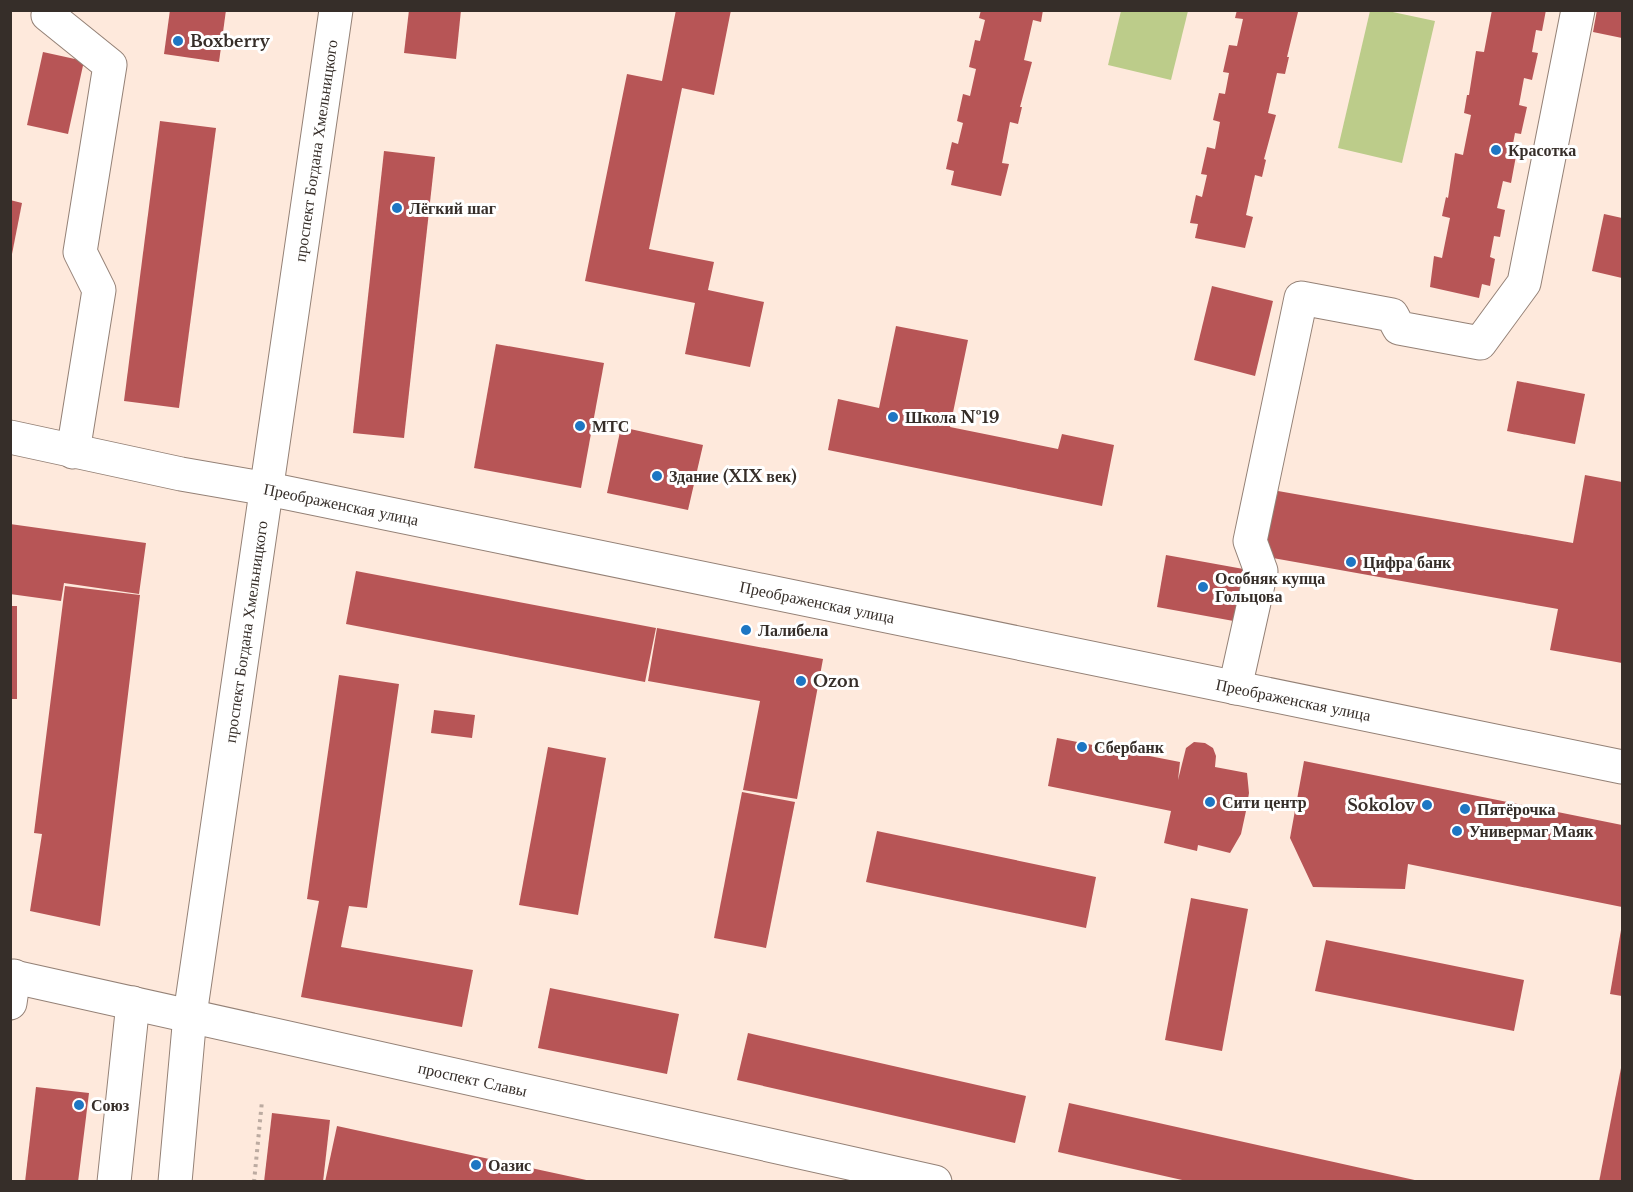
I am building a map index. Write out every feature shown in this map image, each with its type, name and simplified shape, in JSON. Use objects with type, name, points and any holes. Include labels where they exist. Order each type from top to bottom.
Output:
[{"type":"main road","points":[[49,10],[48,15],[110,65],[80,252],[99,290],[73,452]]},
{"type":"main road","name":"проспект Богдана Хмельницкого","points":[[175,1182],[190,1015],[336,10]]},
{"type":"main road","points":[[1235,688],[1261,571],[1250,541],[1301,298],[1392,315],[1399,328],[1480,343],[1524,283],[1578,10]]},
{"type":"main road","name":"Преображенская улица","points":[[10,437],[73,452],[268,489],[1623,767]]},
{"type":"main road","name":"проспект Славы","points":[[12,985],[134,1003],[190,1015],[849,1172],[935,1182]]},
{"type":"main road","points":[[114,1182],[134,1003]]},
{"type":"path","points":[[254,1182],[262,1101]]},
{"type":"green space","points":[[1121,11],[1188,11],[1171,80],[1108,65]]},
{"type":"green space","points":[[1370,11],[1388,11],[1435,21],[1402,163],[1338,148]]},
{"type":"building","points":[[170,10],[226,10],[219,62],[164,54]]},
{"type":"building","points":[[409,10],[461,10],[456,59],[404,53]]},
{"type":"building","points":[[676,10],[731,10],[714,95],[682,88],[649,249],[714,262],[708,290],[764,302],[750,367],[685,354],[695,303],[585,281],[627,74],[662,81]]},
{"type":"building","points":[[981,10],[1043,10],[1041,22],[1033,20],[1024,60],[1032,62],[1018,124],[1010,122],[1002,163],[1009,164],[1001,196],[951,185],[954,171],[946,169],[952,142],[958,144],[963,123],[957,121],[963,94],[970,96],[976,69],[969,67],[975,40],[980,41],[985,20],[979,18]]},
{"type":"building","points":[[1237,10],[1298,12],[1285,74],[1277,73],[1268,113],[1276,115],[1264,159],[1266,160],[1262,177],[1255,175],[1246,215],[1253,217],[1245,248],[1195,238],[1198,224],[1190,223],[1196,195],[1202,197],[1207,175],[1201,174],[1207,147],[1215,149],[1220,122],[1213,120],[1219,93],[1225,94],[1229,73],[1223,72],[1229,45],[1237,46],[1243,19],[1235,18]]},
{"type":"building","points":[[1492,10],[1546,10],[1542,31],[1536,30],[1532,52],[1538,53],[1532,80],[1524,78],[1519,105],[1527,107],[1521,134],[1515,133],[1511,154],[1516,156],[1511,183],[1503,181],[1497,208],[1505,210],[1500,237],[1494,236],[1490,257],[1495,259],[1490,286],[1482,284],[1479,298],[1430,287],[1434,256],[1442,258],[1450,218],[1442,216],[1446,197],[1448,198],[1455,153],[1463,155],[1471,115],[1464,113],[1476,51],[1484,52]]},
{"type":"building","points":[[1597,10],[1622,10],[1622,38],[1593,32]]},
{"type":"building","points":[[43,52],[84,61],[68,134],[27,125]]},
{"type":"building","points":[[160,121],[216,128],[179,408],[124,401]]},
{"type":"building","points":[[384,151],[435,157],[404,438],[353,433]]},
{"type":"building","points":[[10,200],[22,203],[12,254],[10,254]]},
{"type":"building","points":[[1604,214],[1622,218],[1622,278],[1592,271]]},
{"type":"building","points":[[1212,286],[1273,301],[1255,376],[1194,360]]},
{"type":"building","name":"Школа №19","points":[[896,326],[968,340],[950,427],[1058,449],[1062,434],[1114,445],[1102,506],[828,450],[838,399],[879,408]]},
{"type":"building","points":[[496,344],[604,363],[581,488],[474,468]]},
{"type":"building","points":[[1517,381],[1585,394],[1575,444],[1507,431]]},
{"type":"building","points":[[621,427],[703,445],[688,510],[607,493]]},
{"type":"building","points":[[1585,475],[1622,482],[1622,663],[1550,650],[1558,609],[1262,556],[1278,491],[1573,543]]},
{"type":"building","points":[[10,524],[146,543],[139,594],[64,583],[61,601],[10,594]]},
{"type":"building","points":[[1166,555],[1249,570],[1239,622],[1157,607]]},
{"type":"building","points":[[356,571],[656,628],[645,682],[346,624]]},
{"type":"building","points":[[65,586],[140,595],[100,926],[30,911],[42,834],[34,833]]},
{"type":"building","points":[[10,606],[17,606],[17,699],[10,699]]},
{"type":"building","points":[[657,628],[823,659],[797,799],[743,790],[760,701],[648,681]]},
{"type":"building","points":[[339,675],[399,684],[367,908],[349,906],[341,947],[473,970],[462,1027],[301,997],[319,901],[307,899]]},
{"type":"building","points":[[434,710],[475,715],[472,738],[431,733]]},
{"type":"building","points":[[1057,738],[1180,762],[1178,780],[1186,748],[1194,742],[1205,743],[1213,748],[1216,756],[1215,767],[1247,773],[1249,793],[1246,811],[1241,834],[1230,853],[1198,845],[1197,851],[1164,843],[1171,811],[1048,786]]},
{"type":"building","points":[[548,747],[606,758],[578,915],[519,905]]},
{"type":"building","name":"Универмаг Маяк","points":[[1304,761],[1622,825],[1622,907],[1408,864],[1405,889],[1313,887],[1290,838]]},
{"type":"building","points":[[742,792],[795,802],[766,948],[714,938]]},
{"type":"building","points":[[877,831],[1096,877],[1086,928],[866,882]]},
{"type":"building","points":[[1191,898],[1248,909],[1222,1051],[1165,1040]]},
{"type":"building","points":[[1622,930],[1622,996],[1610,994]]},
{"type":"building","points":[[1326,940],[1524,980],[1514,1031],[1315,991]]},
{"type":"building","points":[[550,988],[679,1014],[667,1074],[538,1048]]},
{"type":"building","points":[[748,1033],[1026,1096],[1015,1143],[737,1080]]},
{"type":"building","points":[[1621,1068],[1622,1182],[1599,1182]]},
{"type":"building","points":[[36,1087],[89,1093],[78,1182],[25,1182]]},
{"type":"building","points":[[1069,1103],[1419,1182],[1191,1182],[1058,1152]]},
{"type":"building","points":[[272,1113],[330,1120],[323,1182],[264,1182]]},
{"type":"building","points":[[337,1126],[591,1181],[591,1182],[325,1182]]},
{"type":"place","name":"Boxberry","points":[[178,41]]},
{"type":"place","name":"Красотка","points":[[1496,150]]},
{"type":"place","name":"Лёгкий шаг","points":[[397,208]]},
{"type":"place","name":"Школа №19","points":[[893,417]]},
{"type":"place","name":"МТС","points":[[580,426]]},
{"type":"place","name":"Здание (XIX век)","points":[[657,476]]},
{"type":"place","name":"Цифра банк","points":[[1351,562]]},
{"type":"place","name":"Особняк купца Гольцова","points":[[1203,587]]},
{"type":"place","name":"Лалибела","points":[[746,630]]},
{"type":"place","name":"Ozon","points":[[801,681]]},
{"type":"place","name":"Сбербанк","points":[[1082,747]]},
{"type":"place","name":"Сити центр","points":[[1210,802]]},
{"type":"place","name":"Sokolov","points":[[1427,805]]},
{"type":"place","name":"Пятёрочка","points":[[1465,809]]},
{"type":"place","name":"Универмаг Маяк","points":[[1457,831]]},
{"type":"place","name":"Союз","points":[[79,1105]]},
{"type":"place","name":"Оазис","points":[[476,1165]]}]
